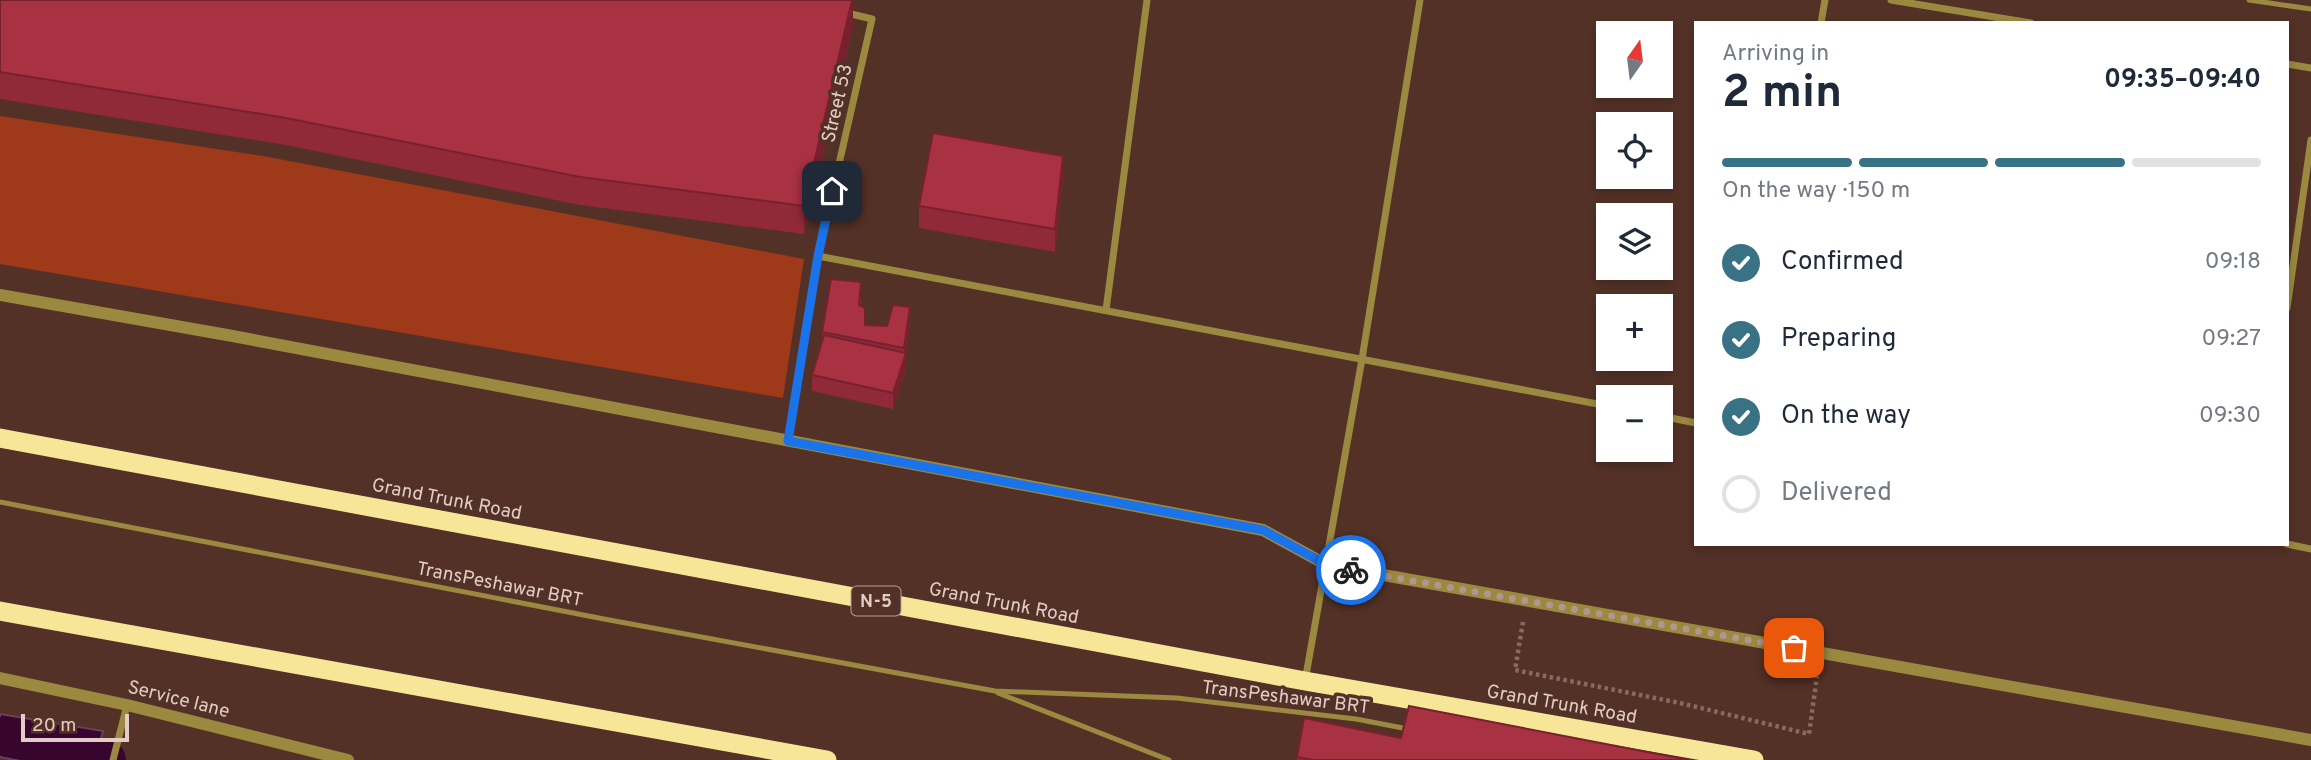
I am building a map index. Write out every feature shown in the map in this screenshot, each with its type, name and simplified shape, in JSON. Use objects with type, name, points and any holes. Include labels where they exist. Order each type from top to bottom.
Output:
[{"type":"highway","name":"Grand Trunk Road","points":[[0,438],[1305,681],[1754,760]]},
{"type":"highway","points":[[0,611],[827,760]]},
{"type":"street","points":[[1106,310],[1147,0]]},
{"type":"street","points":[[1305,681],[1362,359],[1420,0]]},
{"type":"street","points":[[1821,21],[1825,0]]},
{"type":"street","points":[[1891,0],[2019,21]]},
{"type":"street","name":"Street 53","points":[[788,441],[818,256],[872,19],[832,9]]},
{"type":"street","points":[[2289,64],[2311,68]]},
{"type":"street","points":[[2289,293],[2311,140]]},
{"type":"street","points":[[818,256],[1596,404]]},
{"type":"street","points":[[0,295],[1263,530],[1327,565],[2311,740]]},
{"type":"street","points":[[1673,418],[1694,423]]},
{"type":"street","points":[[2289,544],[2311,549]]},
{"type":"street","name":"Service lane","points":[[0,678],[127,705],[348,760]]},
{"type":"street","points":[[113,760],[127,705]]},
{"type":"lane","points":[[2249,0],[2311,9]]},
{"type":"lane","name":"TransPeshawar BRT","points":[[0,502],[604,619],[995,691],[1177,698],[1356,719],[1409,729]]},
{"type":"lane","name":"TransPeshawar BRT","points":[[995,691],[1169,760]]},
{"type":"path","points":[[1526,601],[1515,670],[1681,703],[1809,734],[1821,653]]},
{"type":"shaded area","points":[[0,116],[263,156],[804,259],[783,398],[0,264]]},
{"type":"shaded area","points":[[0,714],[103,731],[95,760],[16,760],[0,757]]},
{"type":"building","points":[[0,0],[852,0],[804,206],[580,177],[286,118],[0,72]]},
{"type":"building","points":[[933,133],[1063,156],[1055,229],[919,206]]},
{"type":"building","points":[[831,279],[861,282],[859,305],[865,308],[865,325],[887,326],[893,305],[910,307],[904,348],[822,332]]},
{"type":"building","points":[[824,335],[906,353],[893,393],[812,375]]},
{"type":"building","points":[[1409,706],[1689,760],[1313,760],[1297,757],[1304,718],[1401,738]]},
{"type":"waterway","points":[[0,736],[107,760]]},
{"type":"way so far","points":[[1351,570],[1794,648]]},
{"type":"route","points":[[832,191],[818,256],[788,441],[1263,530],[1327,565],[1351,570]]}]
